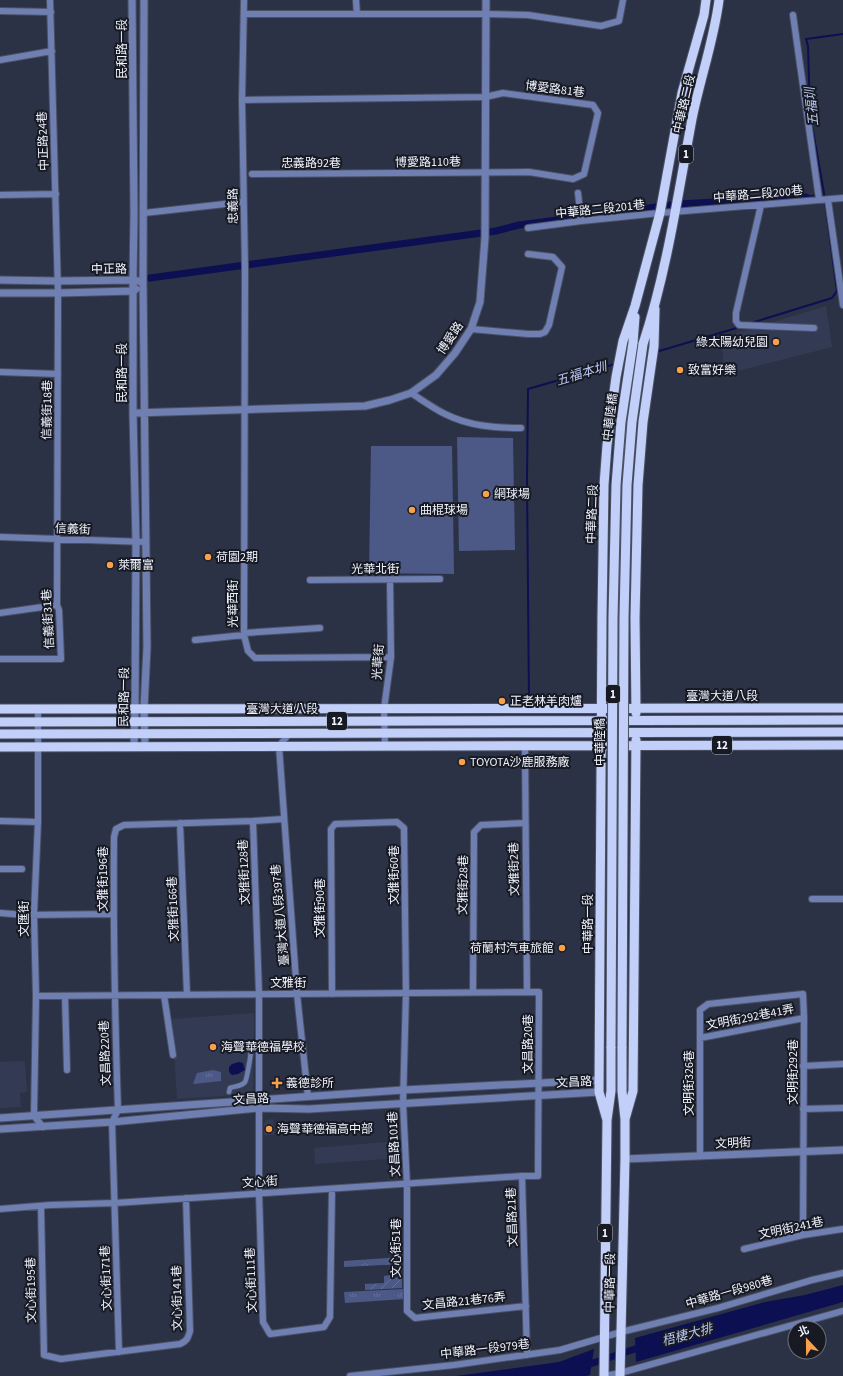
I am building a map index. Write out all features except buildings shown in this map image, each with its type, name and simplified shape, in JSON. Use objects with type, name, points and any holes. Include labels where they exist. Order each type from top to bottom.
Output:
[{"type":"main road","name":"中華路二段","points":[[601,727],[604,492],[607,445],[616,377],[623,341],[636,306],[660,213],[682,93],[704,15],[706,0]]},
{"type":"main road","name":"中華路二段","points":[[644,344],[655,309],[693,116],[717,20],[719,0]]},
{"type":"main road","name":"中華路二段","points":[[633,343],[636,306]]},
{"type":"main road","name":"中華路二段","points":[[636,727],[635,618],[638,485],[643,422],[654,346],[655,309]]},
{"type":"main road","name":"中華陸橋","points":[[611,1047],[613,618],[616,485],[621,422],[633,343]]},
{"type":"main road","name":"中華陸橋","points":[[622,1047],[624,626],[627,485],[632,422],[644,344]]},
{"type":"main road","name":"臺灣大道八段","points":[[601,708],[636,727]]},
{"type":"main road","name":"臺灣大道八段","points":[[0,709],[843,708]]},
{"type":"main road","name":"臺灣大道八段","points":[[601,745],[636,727],[843,720]]},
{"type":"main road","name":"臺灣大道八段","points":[[0,722],[384,721],[843,732]]},
{"type":"main road","name":"臺灣大道八段","points":[[0,734],[384,734],[601,727]]},
{"type":"main road","name":"中華路一段","points":[[601,727],[599,1092],[607,1120]]},
{"type":"main road","name":"中華路一段","points":[[625,1119],[633,1091],[636,727]]},
{"type":"main road","points":[[134,746],[144,734]]},
{"type":"main road","name":"臺灣大道八段","points":[[0,746],[843,745]]},
{"type":"main road","name":"中華路一段","points":[[605,1376],[604,1342],[607,1120],[610,1091],[611,1047]]},
{"type":"main road","name":"中華路一段","points":[[620,1375],[625,1159],[622,1047]]},
{"type":"street","name":"中正路24巷","points":[[50,0],[57,281]]},
{"type":"street","name":"民和路一段","points":[[132,0],[134,206],[132,280],[133,413],[140,709],[144,722],[144,746]]},
{"type":"street","name":"民和路一段","points":[[134,746],[135,722],[140,709],[147,647],[143,282],[144,0]]},
{"type":"street","name":"忠義路","points":[[244,0],[242,100],[245,269],[244,411]]},
{"type":"street","points":[[356,0],[357,14]]},
{"type":"street","name":"博愛路","points":[[133,413],[244,411],[364,406],[411,393],[436,375],[455,353],[471,329],[480,302],[485,238],[486,0]]},
{"type":"street","points":[[244,14],[528,15],[601,26],[619,21],[623,0]]},
{"type":"street","points":[[0,11],[51,12]]},
{"type":"street","points":[[793,15],[819,199]]},
{"type":"street","points":[[0,60],[52,51]]},
{"type":"street","name":"博愛路81巷","points":[[485,97],[503,94],[593,105],[598,113],[584,174],[573,179],[529,172],[485,173]]},
{"type":"street","points":[[242,100],[485,97]]},
{"type":"street","name":"博愛路110巷","points":[[370,174],[485,173]]},
{"type":"street","name":"忠義路92巷","points":[[252,174],[370,174]]},
{"type":"street","points":[[578,193],[581,221]]},
{"type":"street","points":[[0,195],[56,194]]},
{"type":"street","name":"中華路二段200巷","points":[[675,212],[843,198]]},
{"type":"street","points":[[828,200],[843,305]]},
{"type":"street","points":[[144,213],[244,202]]},
{"type":"street","points":[[761,206],[736,313],[736,321],[739,325],[814,328]]},
{"type":"street","name":"中華路二段201巷","points":[[528,228],[581,221],[675,212]]},
{"type":"street","points":[[471,329],[528,334],[540,334],[545,332],[549,325],[562,267],[553,257],[528,254]]},
{"type":"street","name":"中正路","points":[[0,280],[132,280],[143,282]]},
{"type":"street","name":"信義街18巷","points":[[57,281],[57,539]]},
{"type":"street","name":"中正路","points":[[0,292],[58,293],[133,291],[143,282]]},
{"type":"street","points":[[0,372],[58,374]]},
{"type":"street","points":[[411,393],[445,414],[478,426],[521,428]]},
{"type":"street","name":"光華西街","points":[[244,411],[244,634],[248,652],[255,658],[391,657]]},
{"type":"street","name":"信義街","points":[[0,537],[146,542]]},
{"type":"street","name":"信義街31巷","points":[[0,659],[61,659],[59,610],[57,605],[57,539]]},
{"type":"street","name":"光華北街","points":[[310,580],[440,579]]},
{"type":"street","name":"光華街","points":[[385,746],[384,709],[391,657],[390,580]]},
{"type":"street","points":[[0,613],[57,605]]},
{"type":"street","points":[[195,640],[244,634],[320,628]]},
{"type":"street","name":"文匯街","points":[[34,1116],[36,996],[34,914],[38,822],[38,709]]},
{"type":"street","points":[[278,746],[289,734]]},
{"type":"street","name":"臺灣大道八段397巷","points":[[278,746],[283,819],[308,1097]]},
{"type":"street","name":"文雅街2巷","points":[[526,746],[525,823],[527,992]]},
{"type":"street","points":[[253,821],[283,819]]},
{"type":"street","points":[[0,821],[38,822]]},
{"type":"street","name":"文雅街128巷","points":[[180,823],[253,821],[259,994],[259,1193]]},
{"type":"street","name":"文雅街60巷","points":[[335,824],[396,822],[404,828],[406,993]]},
{"type":"street","name":"文雅街196巷","points":[[114,995],[113,914],[114,837],[116,829],[124,825],[180,823]]},
{"type":"street","name":"文雅街166巷","points":[[180,823],[187,995]]},
{"type":"street","name":"文雅街28巷","points":[[473,992],[474,832],[481,825],[525,823]]},
{"type":"street","name":"文雅街90巷","points":[[332,994],[331,829],[335,824]]},
{"type":"street","points":[[0,869],[22,869]]},
{"type":"street","points":[[812,899],[843,899]]},
{"type":"street","points":[[0,913],[113,914]]},
{"type":"street","name":"文雅街","points":[[36,996],[539,992]]},
{"type":"street","name":"文昌路20巷","points":[[539,992],[539,1095]]},
{"type":"street","name":"文昌路101巷","points":[[406,993],[403,1103],[407,1185]]},
{"type":"street","name":"文明街326巷","points":[[700,1155],[700,1010],[708,1004],[803,994]]},
{"type":"street","name":"文明街292巷","points":[[803,994],[803,1235]]},
{"type":"street","name":"文昌路220巷","points":[[114,995],[118,1110]]},
{"type":"street","points":[[164,995],[173,1054]]},
{"type":"street","points":[[65,996],[67,1070]]},
{"type":"street","name":"文明街292巷41弄","points":[[700,1038],[804,1018]]},
{"type":"street","points":[[229,1092],[230,1088],[240,1086],[245,1082],[251,1050]]},
{"type":"street","points":[[803,1066],[843,1064]]},
{"type":"street","name":"文昌路","points":[[0,1118],[260,1099],[599,1080]]},
{"type":"street","name":"文昌路","points":[[0,1129],[112,1122],[259,1108],[309,1109],[599,1092]]},
{"type":"street","name":"文昌路21巷","points":[[527,1355],[522,1176],[538,1176],[539,1095]]},
{"type":"street","points":[[803,1109],[843,1108]]},
{"type":"street","points":[[112,1122],[118,1110]]},
{"type":"street","points":[[34,1116],[43,1127]]},
{"type":"street","name":"文心街171巷","points":[[112,1122],[119,1352]]},
{"type":"street","name":"文明街","points":[[625,1159],[843,1150]]},
{"type":"street","name":"文心街","points":[[0,1209],[407,1185],[522,1176]]},
{"type":"street","name":"文心街51巷","points":[[407,1185],[407,1311]]},
{"type":"street","name":"文心街111巷","points":[[259,1193],[264,1322],[270,1334],[324,1327],[330,1317],[332,1189]]},
{"type":"street","name":"文心街141巷","points":[[61,1359],[180,1344],[185,1341],[190,1331],[186,1198]]},
{"type":"street","name":"文心街195巷","points":[[40,1207],[44,1355],[61,1359]]},
{"type":"street","name":"文明街241巷","points":[[744,1250],[803,1235],[843,1229]]},
{"type":"street","name":"中華路一段980巷","points":[[621,1332],[718,1308],[812,1280],[843,1273]]},
{"type":"street","name":"文昌路21巷76弄","points":[[407,1311],[415,1318],[526,1306]]},
{"type":"street","points":[[605,1376],[620,1375],[843,1311]]},
{"type":"street","name":"中華路一段979巷","points":[[350,1376],[454,1365],[560,1350],[604,1342],[621,1332]]},
{"type":"shaded area","name":"綠太陽幼兒園","points":[[826,306],[832,347],[725,374],[721,338]]},
{"type":"shaded area","name":"海聲華德福學校","points":[[254,1013],[253,1094],[177,1099],[172,1019]]},
{"type":"shaded area","points":[[25,1061],[27,1092],[20,1093],[21,1107],[0,1108],[0,1062]]},
{"type":"shaded area","name":"海聲華德福高中部","points":[[273,1119],[274,1135],[264,1135],[264,1123],[267,1120]]},
{"type":"shaded area","points":[[398,1141],[399,1158],[315,1164],[314,1148]]},
{"type":"green space","name":"網球場","points":[[457,437],[513,438],[515,550],[459,551]]},
{"type":"green space","name":"曲棍球場","points":[[371,446],[452,446],[454,574],[369,573]]},
{"type":"green space","points":[[213,1070],[221,1072],[221,1081],[193,1084],[197,1073]]},
{"type":"green space","points":[[402,1257],[402,1264],[344,1267],[344,1261]]},
{"type":"green space","points":[[391,1275],[393,1278],[402,1277],[402,1288],[365,1290],[365,1284],[384,1283],[384,1276]]},
{"type":"green space","points":[[404,1289],[405,1299],[345,1303],[344,1292]]},
{"type":"water","points":[[239,1062],[243,1063],[245,1070],[238,1074],[232,1075],[229,1072],[229,1067],[232,1064]]},
{"type":"water","points":[[843,1285],[843,1302],[636,1362],[635,1338],[765,1302],[805,1295]]},
{"type":"water","points":[[594,1349],[590,1375],[586,1376],[456,1376],[559,1362]]},
{"type":"waterway","name":"五福圳","points":[[824,193],[810,114],[808,46],[806,39],[843,34]]},
{"type":"waterway","name":"五福本圳","points":[[751,323],[832,298],[837,291],[824,194]]},
{"type":"waterway","name":"五福圳","points":[[806,197],[818,195]]},
{"type":"waterway","points":[[150,278],[496,231],[519,225],[679,204],[806,197]]},
{"type":"waterway","name":"五福本圳","points":[[656,352],[740,327]]},
{"type":"waterway","name":"五福本圳","points":[[529,702],[527,480],[528,389],[615,364]]},
{"type":"waterway","name":"梧棲大排","points":[[584,1366],[644,1346]]},
{"type":"place","name":"綠太陽幼兒園","points":[[776,342]]},
{"type":"place","name":"致富好樂","points":[[680,370]]},
{"type":"place","name":"網球場","points":[[486,494]]},
{"type":"place","name":"曲棍球場","points":[[412,510]]},
{"type":"place","name":"荷園2期","points":[[208,557]]},
{"type":"place","name":"萊爾富","points":[[110,565]]},
{"type":"place","name":"正老林羊肉爐","points":[[502,701]]},
{"type":"place","name":"TOYOTA沙鹿服務廠","points":[[462,762]]},
{"type":"place","name":"荷蘭村汽車旅館","points":[[562,948]]},
{"type":"place","name":"海聲華德福學校","points":[[213,1047]]},
{"type":"place","name":"義德診所","points":[[277,1083]]},
{"type":"place","name":"海聲華德福高中部","points":[[269,1129]]}]
